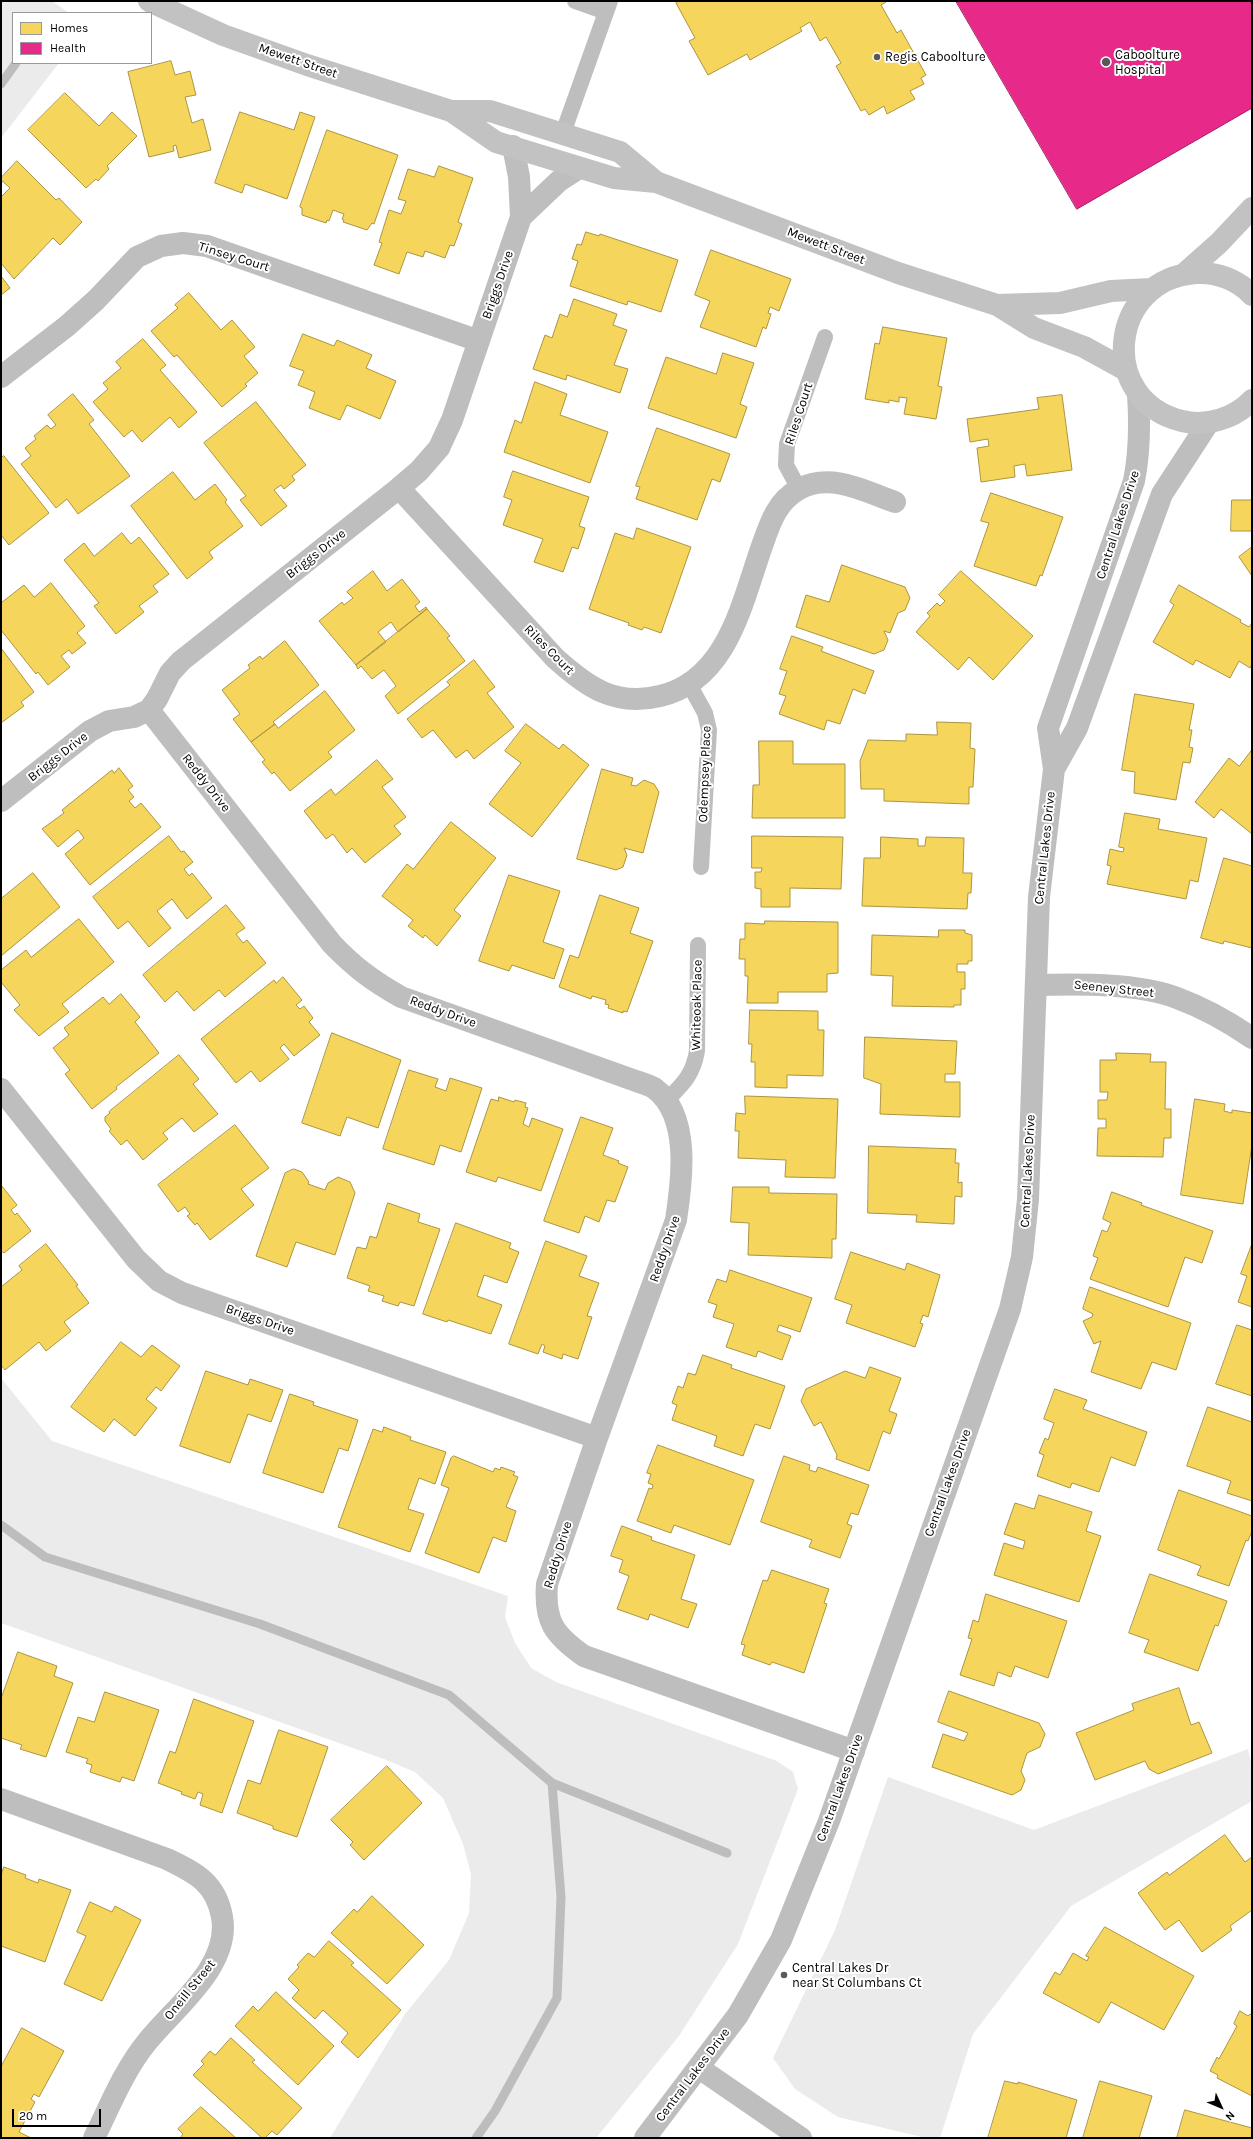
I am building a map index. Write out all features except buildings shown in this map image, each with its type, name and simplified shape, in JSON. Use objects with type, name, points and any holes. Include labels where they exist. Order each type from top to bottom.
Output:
[{"type":"main road","name":"Mewett Street","points":[[158,3],[223,35],[307,65],[451,111],[491,139],[578,168],[614,178],[656,182],[898,273],[997,306],[1034,328],[1084,347],[1126,370]]},
{"type":"main road","name":"Mewett Street","points":[[451,111],[490,111],[620,152],[656,182]]},
{"type":"main road","points":[[1184,274],[1219,244],[1252,208]]},
{"type":"main road","points":[[1250,404],[1229,417],[1209,422],[1189,423],[1170,418],[1152,408],[1138,394],[1126,370],[1123,348],[1126,326],[1136,306],[1151,289],[1166,279],[1184,274],[1206,273],[1227,278],[1246,289],[1252,295]]},
{"type":"main road","name":"Mewett Street","points":[[997,306],[1060,303],[1111,291],[1151,289]]},
{"type":"street","name":"Briggs Drive","points":[[1,801],[90,732],[109,721],[134,717],[149,710],[170,673],[181,661],[399,488],[419,471],[439,448],[452,420],[521,217],[520,176],[513,146]]},
{"type":"street","name":"Briggs Drive","points":[[521,217],[559,181],[578,168]]},
{"type":"street","name":"Tinsey Court","points":[[1,377],[68,326],[96,300],[137,257],[160,246],[183,243],[207,246],[479,340]]},
{"type":"street","name":"Central Lakes Drive","points":[[645,2138],[738,2015],[781,1940],[820,1845],[1010,1309],[1022,1257],[1028,1199],[1037,986],[1039,897],[1054,769],[1048,728],[1134,481],[1139,459],[1140,427],[1138,394]]},
{"type":"street","name":"Central Lakes Drive","points":[[1054,769],[1077,728],[1162,494],[1209,422]]},
{"type":"street","name":"Riles Court","points":[[399,488],[555,658],[575,676],[595,689],[621,699],[644,700],[667,695],[689,684],[709,668],[721,653],[733,628],[772,518],[783,501],[799,489],[817,482],[838,482],[895,502]]},
{"type":"street","name":"Reddy Drive","points":[[149,710],[332,944],[354,967],[401,997],[654,1088],[666,1101],[675,1117],[680,1136],[681,1187],[676,1220],[597,1438],[547,1584],[545,1604],[551,1625],[566,1643],[584,1656],[854,1751]]},
{"type":"street","name":"Seeney Street","points":[[1037,986],[1071,984],[1139,989],[1175,997],[1208,1011],[1252,1038]]},
{"type":"street","name":"Briggs Drive","points":[[1,1089],[136,1259],[159,1281],[182,1293],[597,1438]]},
{"type":"street","name":"Oneill Street","points":[[1,1799],[167,1859],[192,1871],[210,1886],[219,1903],[223,1923],[223,1942],[214,1964],[196,1987],[146,2043],[125,2075],[94,2138]]},
{"type":"street","points":[[699,2068],[801,2138]]},
{"type":"lane","points":[[563,133],[608,6],[575,1]]},
{"type":"lane","name":"Riles Court","points":[[799,489],[786,465],[787,444],[825,338]]},
{"type":"lane","name":"Odempsey Place","points":[[689,684],[705,713],[709,730],[701,868]]},
{"type":"lane","name":"Whiteoak Place","points":[[666,1101],[686,1082],[695,1066],[697,1051],[698,945]]},
{"type":"shaded area","points":[[1,1],[52,1],[68,12],[12,12],[12,64],[58,64],[1,138]]},
{"type":"shaded area","points":[[1,1378],[52,1441],[508,1596],[505,1617],[515,1643],[531,1668],[556,1682],[777,1761],[793,1772],[798,1789],[738,1944],[679,2036],[596,2138],[330,2138],[405,2014],[449,1960],[469,1913],[471,1874],[463,1844],[443,1798],[415,1772],[384,1759],[1,1623]]},
{"type":"shaded area","points":[[1248,1749],[1252,1766],[1252,1801],[1071,1906],[973,2034],[940,2138],[926,2138],[838,2117],[795,2089],[773,2058],[835,1930],[888,1777],[1034,1830]]},
{"type":"waterway","points":[[1,84],[15,64]]},
{"type":"waterway","points":[[1,1525],[45,1557],[260,1624],[449,1695],[552,1783],[561,1897],[557,1998],[495,2111],[476,2138]]},
{"type":"waterway","points":[[552,1783],[727,1853]]},
{"type":"place","name":"Regis Caboolture","points":[[877,57]]},
{"type":"place","name":"Caboolture Hospital","points":[[1106,62]]},
{"type":"place","name":"Central Lakes Dr near St Columbans Ct","points":[[784,1975]]}]
